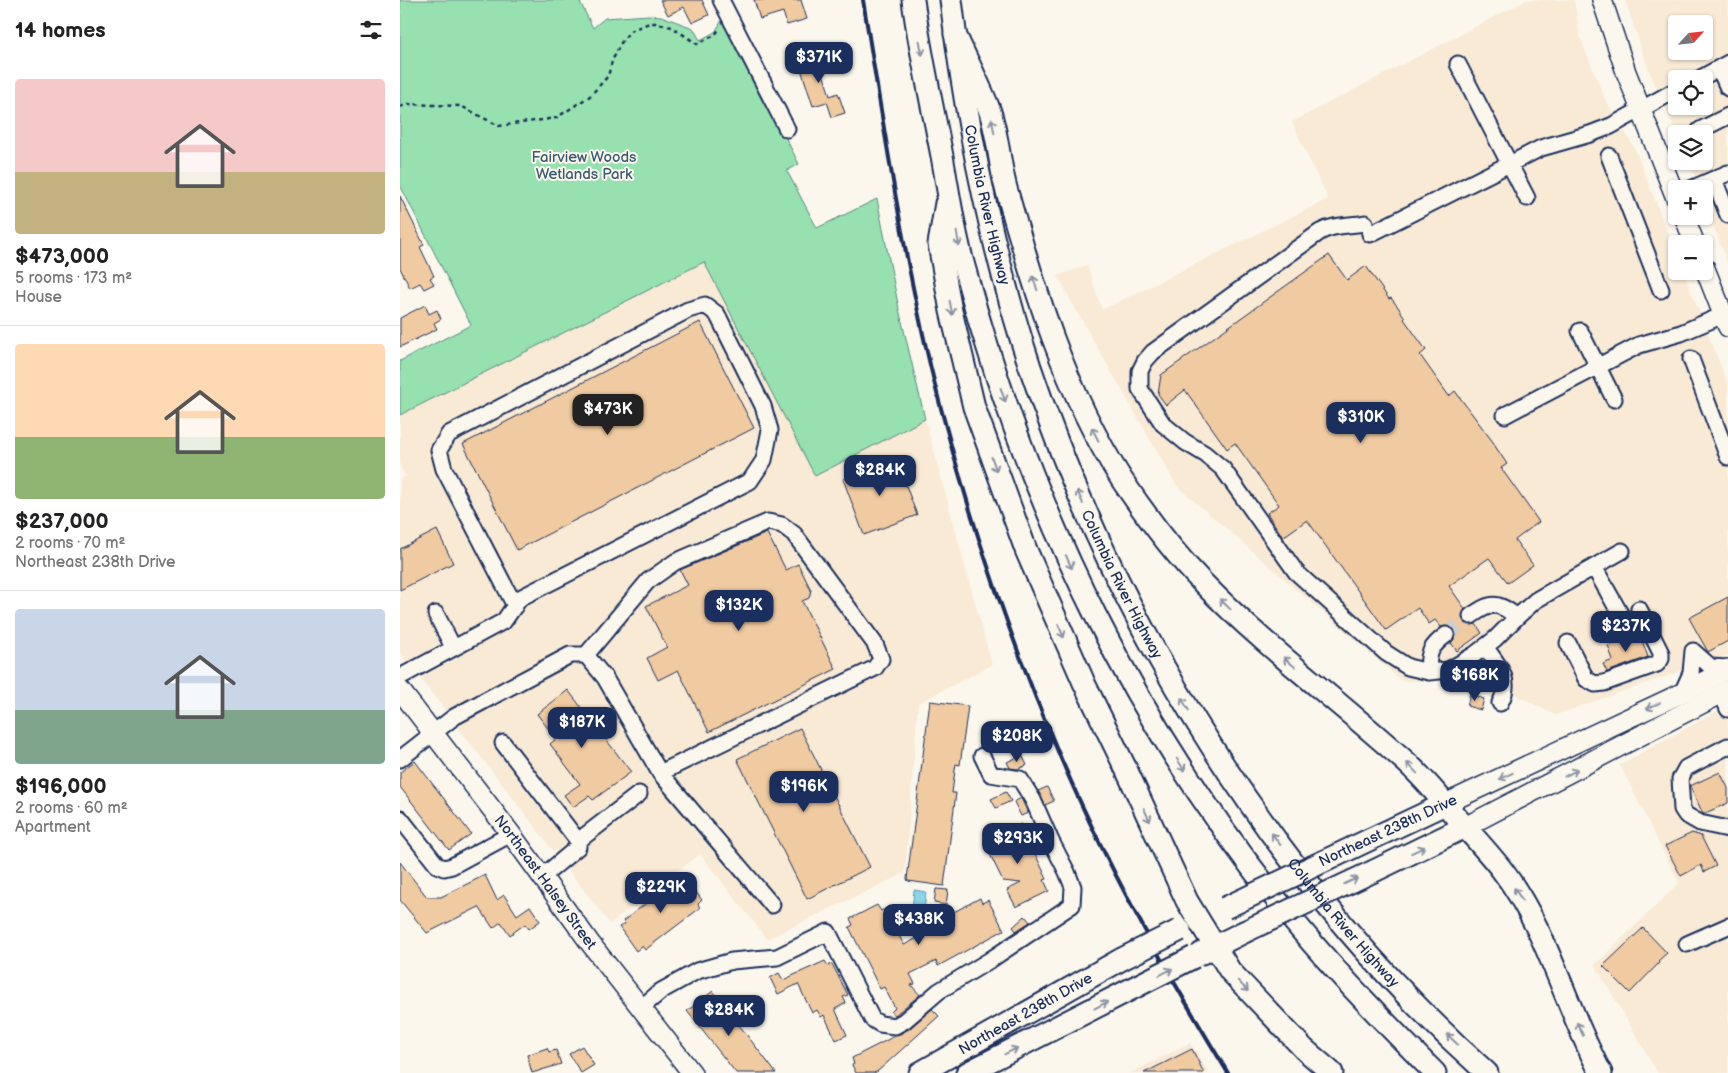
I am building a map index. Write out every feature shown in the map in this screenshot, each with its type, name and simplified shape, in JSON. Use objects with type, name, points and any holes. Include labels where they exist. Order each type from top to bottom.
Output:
[{"type":"highway","points":[[913,0],[964,267],[985,341],[1014,429],[1065,553],[1125,672],[1180,764],[1229,836],[1297,925],[1359,996],[1435,1073]]},
{"type":"highway","name":"Columbia River Highway","points":[[951,0],[964,95],[991,225],[1009,295],[1030,364],[1073,480],[1090,521],[1134,611],[1171,680],[1202,732],[1283,849],[1333,912],[1371,955],[1441,1029],[1487,1073]]},
{"type":"highway","points":[[955,34],[990,111],[1004,180],[1018,232],[1065,368],[1101,444],[1121,479],[1175,552],[1203,583],[1260,638],[1409,764],[1501,868],[1527,908],[1578,1026],[1601,1073]]},
{"type":"highway","points":[[949,191],[939,244],[958,345],[974,407],[1026,550],[1084,685],[1127,771],[1187,901],[1230,971],[1304,1048],[1332,1073]]},
{"type":"highway","name":"Northeast 238th Drive","points":[[920,1073],[1122,959],[1445,804]]},
{"type":"highway","name":"Northeast 238th Drive","points":[[967,1073],[1244,932],[1465,827]]},
{"type":"main road","points":[[1602,0],[1641,110],[1674,180]]},
{"type":"main road","points":[[1710,280],[1726,318]]},
{"type":"main road","name":"Northeast 238th Drive","points":[[1445,804],[1682,693],[1728,669]]},
{"type":"main road","name":"Northeast Halsey Street","points":[[400,690],[511,834],[590,943],[692,1073]]},
{"type":"main road","name":"Northeast 238th Drive","points":[[1465,827],[1726,698]]},
{"type":"street","points":[[721,0],[787,129]]},
{"type":"street","points":[[1458,64],[1527,198]]},
{"type":"street","points":[[1723,66],[1728,88]]},
{"type":"street","points":[[1622,551],[1536,600],[1495,639],[1449,670],[1428,672],[1408,667],[1386,653],[1296,572],[1222,469],[1205,454],[1185,442],[1163,424],[1140,389],[1140,371],[1145,361],[1153,352],[1327,228],[1368,229],[1541,148],[1611,126],[1668,95]]},
{"type":"street","points":[[1710,125],[1728,116]]},
{"type":"street","points":[[1609,156],[1662,290]]},
{"type":"street","points":[[1721,176],[1728,215]]},
{"type":"street","points":[[400,677],[504,621],[516,606],[520,598],[750,481],[764,460],[770,430],[763,406],[717,314],[705,305],[688,310],[449,434],[439,450],[444,469],[516,606]]},
{"type":"street","points":[[1505,415],[1639,345],[1726,318]]},
{"type":"street","points":[[1580,331],[1614,399]]},
{"type":"street","points":[[1691,359],[1728,457]]},
{"type":"street","points":[[586,655],[648,581],[676,562],[768,522],[782,525],[794,534],[875,644],[881,659],[875,668],[660,773]]},
{"type":"street","points":[[1594,567],[1622,617]]},
{"type":"street","points":[[1471,616],[1492,604],[1500,605],[1517,617]]},
{"type":"street","points":[[1568,643],[1586,679],[1595,684],[1604,683],[1657,664],[1661,659],[1661,653],[1639,609]]},
{"type":"street","points":[[436,614],[453,647]]},
{"type":"street","points":[[1428,672],[1428,657],[1436,642],[1446,635]]},
{"type":"street","points":[[1485,647],[1503,674],[1506,682],[1505,694],[1500,703]]},
{"type":"street","points":[[1682,693],[1691,673],[1693,650],[1711,667],[1728,669]]},
{"type":"street","points":[[400,759],[454,717],[570,655],[586,655]]},
{"type":"street","points":[[586,655],[605,678],[660,773],[772,904]]},
{"type":"street","points":[[503,743],[578,841],[578,847],[542,877]]},
{"type":"street","points":[[1728,746],[1686,768],[1680,779],[1682,809],[1686,815],[1700,824],[1728,829]]},
{"type":"street","points":[[641,1008],[661,991],[697,971],[732,961],[777,957],[828,932],[872,1019],[880,1024],[894,1026],[904,1021],[939,991],[990,960],[1072,904],[1073,887],[1068,872],[1051,841],[1033,800],[1020,779],[991,774],[982,756]]},
{"type":"street","points":[[578,841],[639,794]]},
{"type":"street","points":[[400,818],[437,865],[444,868],[452,866],[511,834]]},
{"type":"street","points":[[1687,944],[1728,926]]},
{"type":"path","points":[[400,107],[408,104],[461,106],[499,126],[556,118],[590,96],[608,76],[612,61],[621,43],[630,31],[649,23],[655,23],[672,27],[697,44],[715,35],[730,17]]},
{"type":"shaded area","points":[[1527,0],[1574,0],[1580,37],[1604,97],[1635,149],[1669,235],[1668,280],[1687,280],[1728,384],[1728,655],[1719,660],[1681,671],[1555,715],[1489,681],[1402,681],[1177,486],[1058,276],[1087,265],[1102,310],[1328,199],[1292,122]]},
{"type":"shaded area","points":[[1625,0],[1728,0],[1728,265],[1713,224],[1713,180],[1696,180],[1693,170],[1713,170],[1713,125],[1673,125],[1669,115],[1713,115],[1713,70],[1668,70],[1668,114],[1649,71]]},
{"type":"shaded area","points":[[704,262],[815,475],[925,419],[992,665],[918,703],[905,873],[767,939],[700,854],[610,924],[400,652],[400,479],[406,476],[400,467],[400,415]]},
{"type":"shaded area","points":[[1728,705],[1728,1073],[1658,1073],[1595,965],[1679,883],[1620,765]]},
{"type":"shaded area","points":[[1190,1043],[1209,1073],[1130,1073]]},
{"type":"green space","name":"Fairview Woods Wetlands Park","points":[[400,0],[579,0],[593,28],[605,18],[661,16],[693,28],[700,40],[715,32],[724,17],[799,164],[787,171],[817,228],[877,199],[899,309],[925,419],[815,476],[704,262],[400,415],[400,361],[471,325],[400,185]]},
{"type":"water","points":[[914,890],[926,892],[924,912],[912,910]]},
{"type":"building","points":[[660,0],[702,0],[709,15],[692,23],[684,7],[668,15]]},
{"type":"building","points":[[754,0],[801,0],[807,19],[787,25],[783,12],[760,19]]},
{"type":"building","points":[[816,51],[830,96],[838,93],[845,113],[832,117],[827,102],[813,106],[797,57]]},
{"type":"building","points":[[400,196],[424,245],[420,247],[434,276],[430,278],[434,284],[424,289],[420,283],[410,288],[400,268]]},
{"type":"building","points":[[1329,255],[1347,280],[1366,266],[1389,299],[1391,298],[1398,307],[1404,319],[1426,350],[1420,355],[1449,396],[1455,391],[1496,446],[1507,464],[1501,468],[1539,522],[1515,540],[1533,565],[1508,583],[1489,558],[1449,586],[1465,609],[1462,616],[1464,622],[1471,625],[1476,624],[1482,633],[1457,651],[1451,643],[1455,634],[1453,629],[1445,626],[1441,627],[1435,620],[1429,624],[1418,608],[1386,630],[1307,520],[1283,537],[1267,513],[1279,505],[1235,443],[1227,449],[1185,390],[1166,405],[1158,394],[1161,375]]},
{"type":"building","points":[[425,305],[429,314],[437,310],[441,319],[434,323],[437,329],[400,347],[400,318]]},
{"type":"building","points":[[700,322],[754,428],[517,550],[463,444]]},
{"type":"building","points":[[896,459],[917,515],[864,535],[843,479]]},
{"type":"building","points":[[437,530],[453,563],[400,590],[400,549]]},
{"type":"building","points":[[767,533],[786,570],[798,564],[811,590],[809,598],[802,601],[836,669],[709,732],[678,670],[658,680],[647,658],[667,647],[646,606],[688,585],[680,570]]},
{"type":"building","points":[[1728,597],[1728,641],[1708,652],[1689,618]]},
{"type":"building","points":[[1640,635],[1648,657],[1607,672],[1603,664],[1613,660],[1608,646]]},
{"type":"building","points":[[568,690],[631,772],[593,800],[589,796],[573,807],[564,795],[580,784],[550,744],[556,739],[537,714]]},
{"type":"building","points":[[1470,694],[1484,699],[1481,710],[1467,706]]},
{"type":"building","points":[[930,701],[968,706],[960,765],[956,764],[955,770],[952,793],[956,793],[944,886],[908,881],[907,879]]},
{"type":"building","points":[[800,728],[870,867],[807,899],[737,759]]},
{"type":"building","points":[[1022,755],[1027,765],[1018,769],[1010,768],[1007,762]]},
{"type":"building","points":[[415,761],[471,834],[449,850],[400,787],[400,772]]},
{"type":"building","points":[[1720,772],[1728,788],[1728,803],[1703,814],[1690,786]]},
{"type":"building","points":[[1047,787],[1054,801],[1045,805],[1038,791]]},
{"type":"building","points":[[1006,792],[1011,801],[996,808],[991,799]]},
{"type":"building","points":[[1021,798],[1028,813],[1021,816],[1014,802]]},
{"type":"building","points":[[1021,824],[1047,879],[1044,880],[1049,891],[1016,907],[1007,890],[1021,883],[1003,881],[984,842]]},
{"type":"building","points":[[1692,833],[1701,836],[1716,866],[1704,872],[1701,865],[1681,876],[1665,846]]},
{"type":"building","points":[[400,862],[427,897],[441,897],[485,875],[497,900],[504,895],[517,915],[530,906],[540,921],[529,929],[525,924],[510,935],[501,922],[493,928],[479,907],[427,933],[400,900]]},
{"type":"building","points":[[684,876],[702,900],[698,904],[700,908],[645,950],[642,946],[636,951],[619,927],[625,924],[623,921]]},
{"type":"building","points":[[936,889],[948,890],[946,905],[934,903]]},
{"type":"building","points":[[980,898],[982,903],[988,900],[1004,930],[938,966],[936,961],[910,974],[915,984],[911,985],[920,995],[895,1015],[891,1012],[895,1008],[884,987],[880,989],[849,927],[853,925],[850,919],[877,905],[881,911],[885,909],[904,945],[923,935],[920,930]]},
{"type":"building","points":[[1025,916],[1030,922],[1016,931],[1013,927]]},
{"type":"building","points":[[1643,928],[1667,953],[1630,993],[1603,966]]},
{"type":"building","points":[[825,961],[828,966],[832,964],[848,995],[843,997],[846,1003],[835,1009],[847,1035],[836,1040],[824,1015],[821,1017],[817,1010],[812,1013],[798,984],[778,994],[770,978],[779,973],[783,980]]},
{"type":"building","points":[[713,991],[776,1073],[736,1073],[687,1011]]},
{"type":"building","points":[[932,1009],[939,1016],[878,1071],[874,1073],[856,1073],[852,1065],[854,1064],[852,1058],[909,1029]]},
{"type":"building","points":[[582,1046],[594,1065],[581,1073],[569,1054]]},
{"type":"building","points":[[547,1048],[549,1052],[556,1050],[561,1064],[532,1073],[527,1055]]},
{"type":"building","points":[[1192,1049],[1204,1073],[1144,1073]]},
{"type":"tunnel","points":[[1446,635],[1471,616]]},
{"type":"railway","points":[[863,0],[896,201],[916,302],[951,446],[992,579],[1041,711],[1096,836],[1159,956],[1228,1073]]}]
